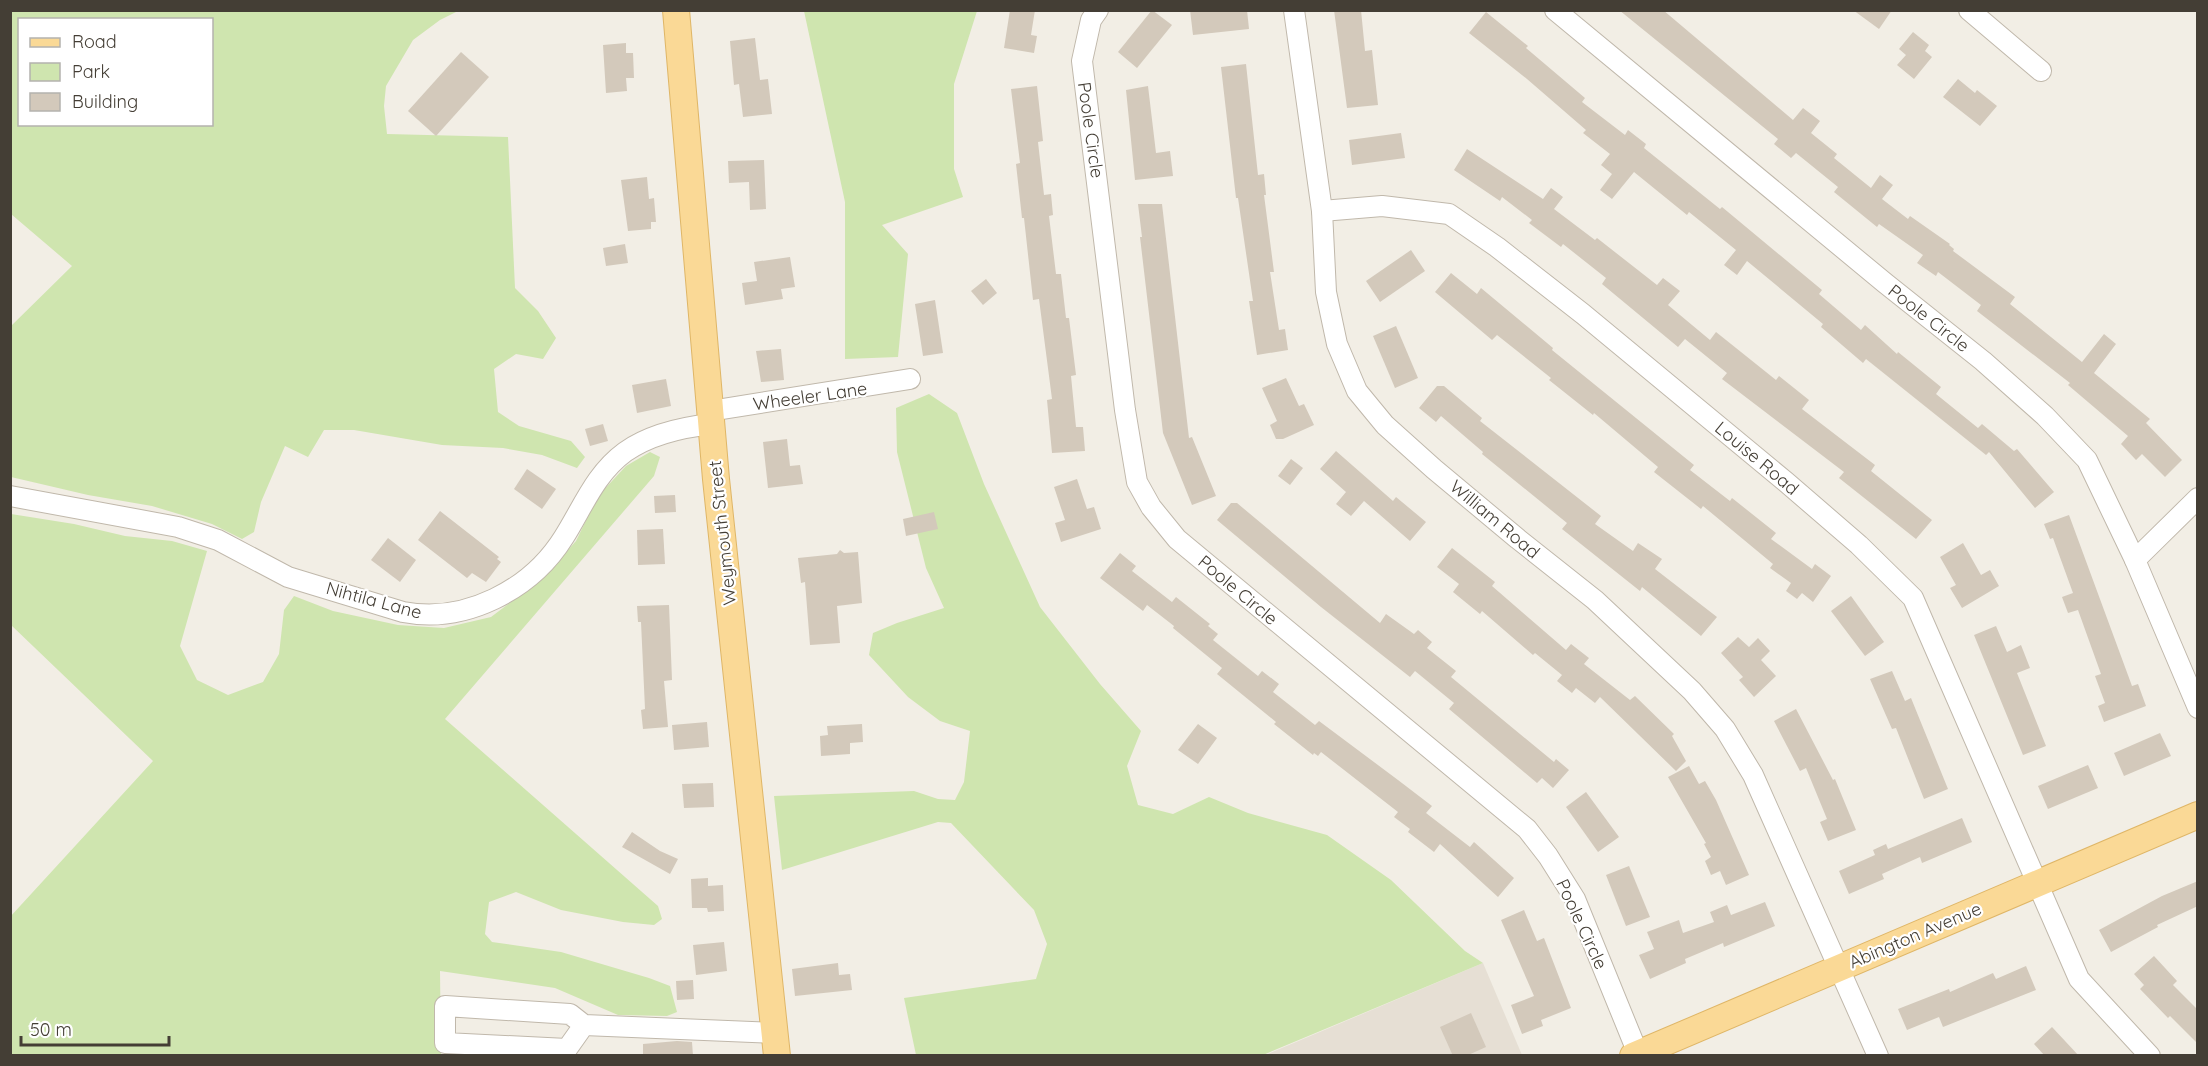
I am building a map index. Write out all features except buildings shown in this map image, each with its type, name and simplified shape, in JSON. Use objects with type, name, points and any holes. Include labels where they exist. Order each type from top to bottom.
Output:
[{"type":"main road","name":"Weymouth Street","points":[[676,10],[711,418],[776,1044]]},
{"type":"main road","name":"Abington Avenue","points":[[1636,1055],[2198,815]]},
{"type":"street","name":"Poole Circle","points":[[1098,10],[1091,20],[1082,61],[1125,410],[1137,482],[1151,507],[1177,539],[1527,829],[1548,856],[1575,899],[1636,1055]]},
{"type":"street","name":"William Road","points":[[1294,10],[1322,211],[1326,292],[1337,344],[1357,391],[1385,425],[1434,469],[1595,600],[1692,691],[1725,729],[1753,775],[1878,1056]]},
{"type":"street","name":"Poole Circle","points":[[1555,10],[1885,283],[1983,361],[2045,416],[2086,460],[2135,560],[2198,708]]},
{"type":"street","points":[[1969,10],[2041,72]]},
{"type":"street","name":"Louise Road","points":[[1322,211],[1382,206],[1449,214],[1583,314],[1858,545],[1913,598],[2079,979],[2150,1056]]},
{"type":"street","name":"Wheeler Lane","points":[[711,418],[910,379]]},
{"type":"street","name":"Nihtila Lane","points":[[10,496],[178,526],[218,540],[288,577],[403,612],[428,615],[486,603],[511,591],[535,572],[560,544],[592,487],[626,452],[678,429],[711,418]]},
{"type":"street","points":[[2135,560],[2198,498]]},
{"type":"street","points":[[584,1025],[567,1049],[445,1043],[445,1006],[570,1014],[584,1025],[776,1044]]},
{"type":"shaded area","points":[[1483,963],[1522,1055],[1263,1056]]},
{"type":"green space","points":[[11,11],[458,11],[440,20],[413,40],[386,86],[384,106],[387,134],[508,137],[515,288],[538,311],[556,338],[543,359],[516,354],[494,369],[498,412],[519,426],[571,441],[585,457],[577,468],[542,455],[503,448],[442,445],[354,430],[324,430],[308,457],[285,446],[261,502],[254,532],[242,539],[212,524],[152,506],[88,495],[11,477],[11,326],[72,266],[11,214]]},
{"type":"green space","points":[[804,11],[977,11],[954,84],[954,169],[963,197],[882,225],[908,254],[898,357],[845,359],[845,202]]},
{"type":"green space","points":[[929,394],[957,413],[984,484],[1040,607],[1100,684],[1141,731],[1127,766],[1138,805],[1173,814],[1209,797],[1248,813],[1327,835],[1391,880],[1465,951],[1483,963],[1263,1055],[916,1055],[904,998],[1036,979],[1047,944],[1034,910],[951,823],[938,822],[782,870],[774,796],[914,791],[938,799],[955,800],[964,782],[970,731],[940,721],[908,697],[869,655],[873,633],[944,608],[926,568],[897,452],[896,408]]},
{"type":"green space","points":[[650,452],[660,457],[654,476],[445,719],[658,906],[662,919],[654,925],[623,922],[561,910],[516,892],[489,902],[485,934],[492,942],[561,952],[670,986],[677,1012],[667,1016],[618,1015],[555,988],[440,971],[441,1055],[11,1055],[10,917],[153,761],[11,625],[11,514],[74,524],[125,536],[172,541],[207,551],[180,646],[197,680],[228,695],[263,682],[279,654],[284,610],[294,596],[333,611],[398,625],[444,628],[491,617],[542,579],[576,541],[598,496],[626,466]]}]
